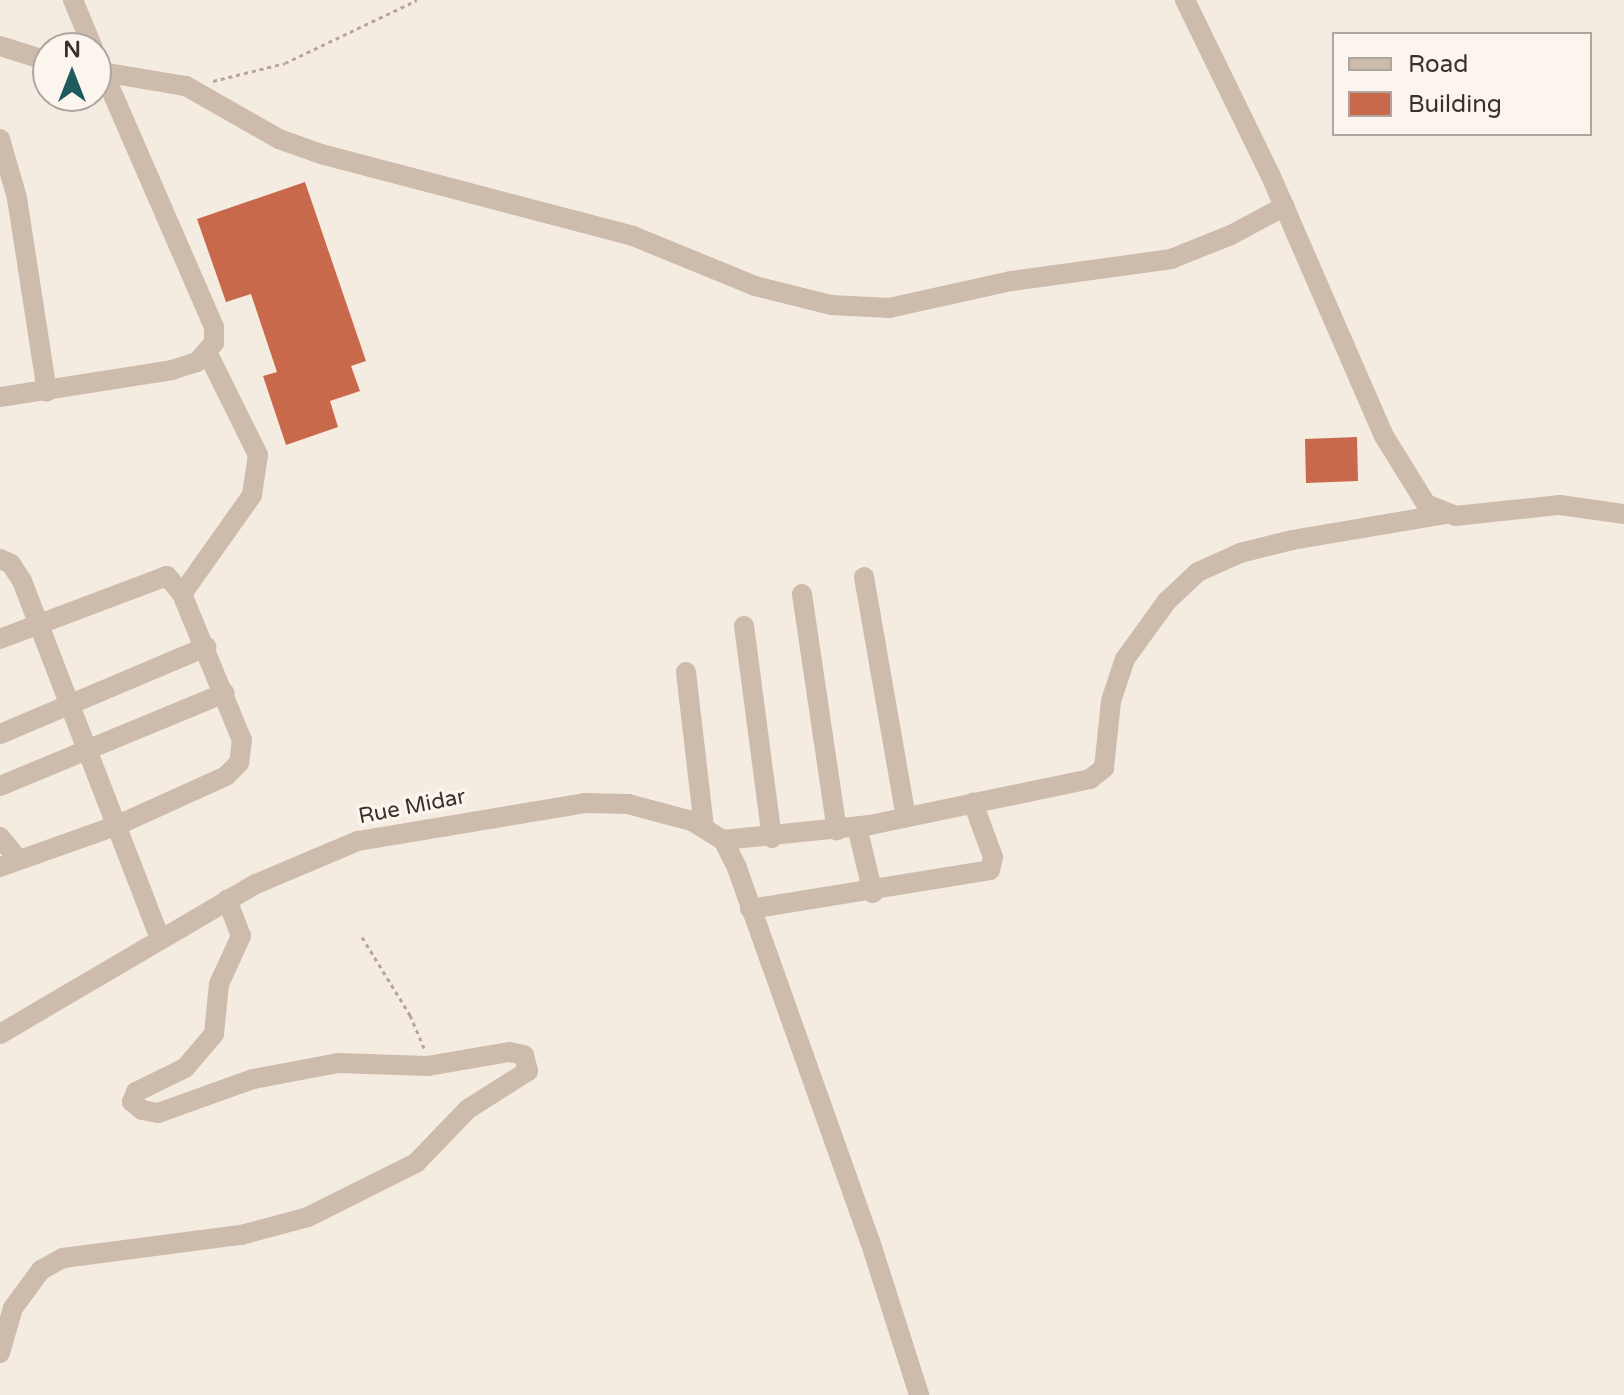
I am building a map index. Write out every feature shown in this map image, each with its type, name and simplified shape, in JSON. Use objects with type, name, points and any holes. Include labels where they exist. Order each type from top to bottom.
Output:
[{"type":"street","points":[[73,0],[86,32]]},
{"type":"street","points":[[1185,0],[1285,206],[1384,436],[1416,492],[1445,514]]},
{"type":"street","points":[[0,46],[32,56]]},
{"type":"street","points":[[112,69],[186,86],[279,139],[321,154],[633,236],[755,286],[831,305],[889,308],[1011,281],[1171,259],[1231,235],[1285,206]]},
{"type":"street","points":[[112,98],[214,327],[208,354],[258,455],[252,495],[182,594]]},
{"type":"street","points":[[0,139],[8,200],[47,392]]},
{"type":"street","points":[[0,397],[172,370],[208,354]]},
{"type":"street","points":[[919,1395],[778,980],[723,840],[772,838],[847,828],[1099,775],[1106,759],[1111,701],[1125,659],[1167,601],[1198,572],[1240,553],[1292,540],[1445,514],[1474,516],[1560,505],[1624,514]]},
{"type":"street","points":[[0,559],[16,571],[39,624],[85,752],[118,825],[160,939]]},
{"type":"street","points":[[0,639],[159,576],[167,576],[182,594],[242,740],[239,763],[226,776],[118,825],[9,863],[0,837]]},
{"type":"street","points":[[864,577],[906,817]]},
{"type":"street","points":[[802,594],[847,828],[873,893]]},
{"type":"street","points":[[744,626],[772,838]]},
{"type":"street","points":[[0,734],[206,647]]},
{"type":"street","points":[[686,672],[704,827]]},
{"type":"street","points":[[0,786],[224,693]]},
{"type":"street","name":"Rue Midar","points":[[0,1034],[227,900],[358,841],[585,803],[651,809],[704,827],[723,840]]},
{"type":"street","points":[[750,909],[873,893],[991,869],[993,857],[973,803]]},
{"type":"street","points":[[0,1353],[13,1308],[41,1270],[63,1258],[241,1235],[308,1217],[416,1163],[468,1109],[530,1066],[524,1055],[509,1052],[428,1066],[338,1063],[253,1079],[158,1113],[135,1106],[136,1092],[185,1068],[214,1034],[219,984],[241,936],[227,900]]},
{"type":"path","points":[[186,86],[285,63],[417,0]]},
{"type":"path","points":[[362,937],[410,1015],[428,1066]]},
{"type":"building","points":[[305,182],[366,361],[351,366],[360,391],[330,401],[338,427],[286,445],[263,376],[277,372],[251,294],[226,302],[197,219]]},
{"type":"building","points":[[1357,437],[1358,481],[1306,483],[1305,439]]}]
